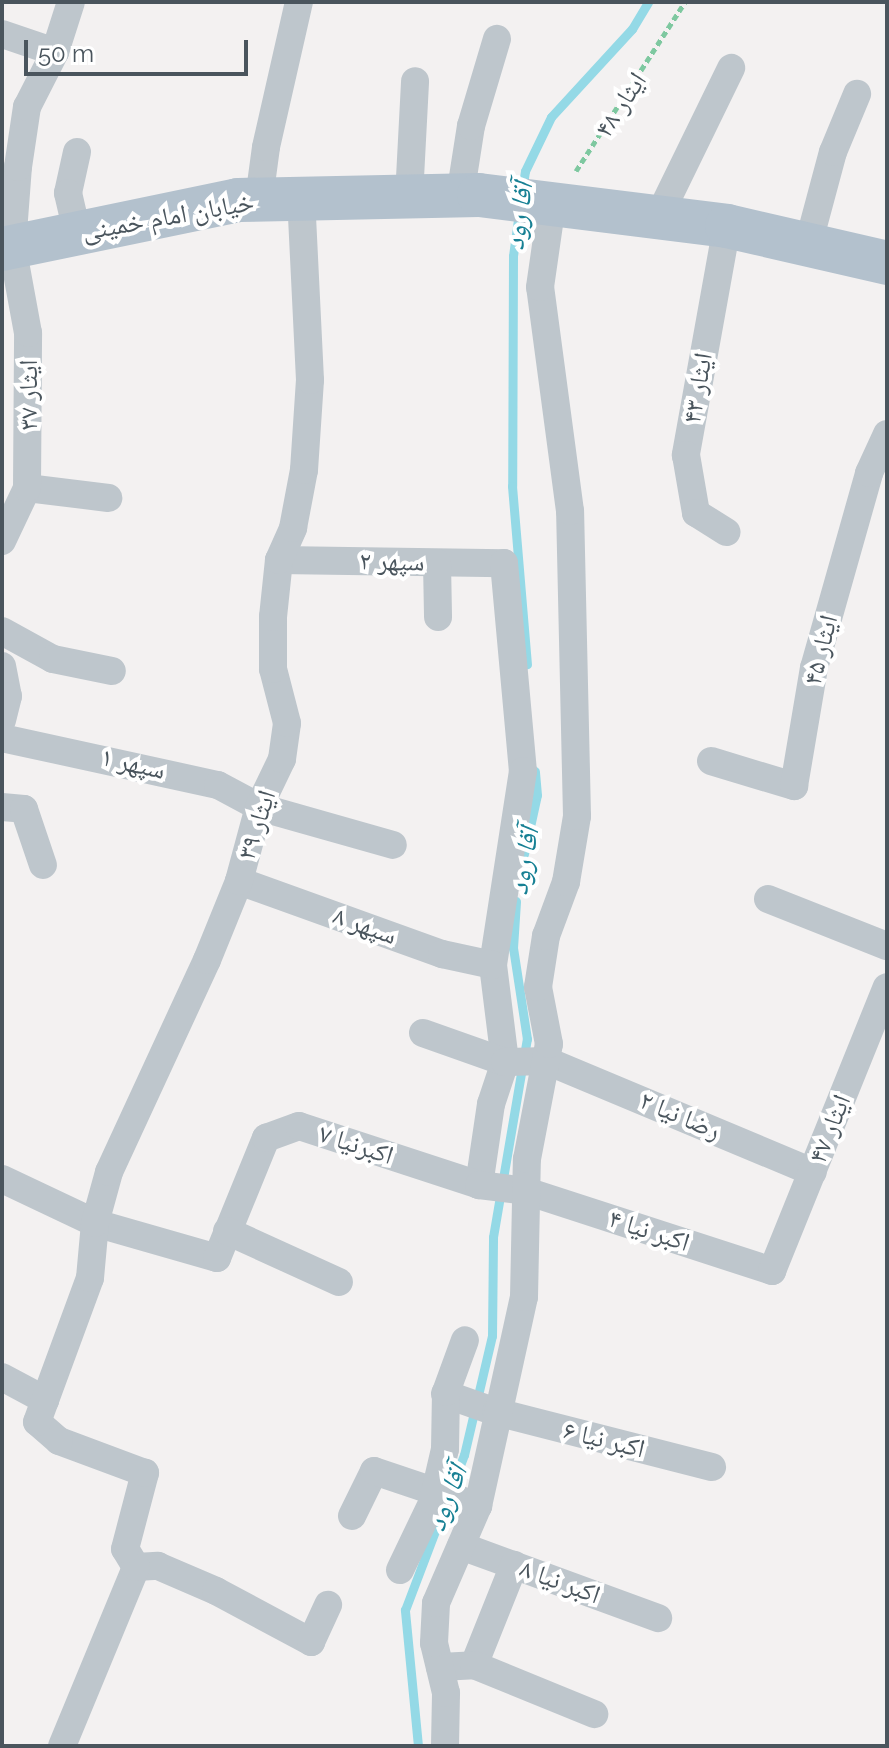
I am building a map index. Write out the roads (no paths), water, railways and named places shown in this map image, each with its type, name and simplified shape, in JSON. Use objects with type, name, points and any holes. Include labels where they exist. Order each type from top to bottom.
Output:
[{"type":"main road","name":"خیابان امام خمینی","points":[[7,247],[77,232],[280,199],[469,195],[552,204]]},
{"type":"main road","points":[[552,204],[727,226],[887,263]]},
{"type":"street","name":"ایثار ۳۷","points":[[2,541],[27,488],[28,333],[7,247],[10,168],[27,107],[55,52],[71,2]]},
{"type":"street","name":"ایثار ۳۹","points":[[41,1411],[90,1278],[95,1223],[109,1172],[239,881],[259,807],[282,759],[287,723],[273,669],[279,560],[293,528],[304,470],[310,380],[280,199],[266,147],[299,2]]},
{"type":"street","points":[[2,34],[55,52]]},
{"type":"street","points":[[469,195],[471,126],[497,39]]},
{"type":"street","points":[[658,218],[731,68]]},
{"type":"street","points":[[409,197],[415,81]]},
{"type":"street","points":[[808,245],[833,152],[857,94]]},
{"type":"street","points":[[77,152],[68,193],[77,232]]},
{"type":"street","points":[[445,1746],[446,1693],[434,1643],[436,1603],[478,1506],[496,1412],[524,1297],[527,1159],[549,1044],[538,987],[577,816],[568,600],[570,511],[540,287],[552,204]]},
{"type":"street","name":"ایثار ۴۳","points":[[727,226],[686,455],[696,513],[727,532]]},
{"type":"street","name":"ایثار ۴۵","points":[[711,761],[794,786],[814,668],[869,473],[887,434]]},
{"type":"street","points":[[27,488],[108,498]]},
{"type":"street","name":"سپهر ۲","points":[[279,560],[504,563],[523,771],[493,965]]},
{"type":"street","points":[[437,563],[438,617]]},
{"type":"street","points":[[2,631],[53,659],[112,671]]},
{"type":"street","points":[[2,666],[8,696],[2,720]]},
{"type":"street","name":"سپهر ۱","points":[[2,738],[218,785],[259,807],[393,845]]},
{"type":"street","points":[[2,807],[24,809],[43,865]]},
{"type":"street","name":"سپهر ۸","points":[[239,881],[442,954],[493,965]]},
{"type":"street","points":[[768,899],[887,946]]},
{"type":"street","points":[[479,1185],[491,1104],[505,1062],[493,965]]},
{"type":"street","name":"ایثار ۴۷","points":[[772,1271],[880,1022],[887,987]]},
{"type":"street","points":[[423,1033],[505,1062],[547,1061]]},
{"type":"street","name":"رضا نیا ۲","points":[[547,1061],[813,1172]]},
{"type":"street","name":"اکبرنیا ۷","points":[[95,1223],[217,1258],[266,1138],[299,1126],[479,1185],[526,1191]]},
{"type":"street","points":[[2,1179],[95,1223]]},
{"type":"street","name":"اکبر نیا ۴","points":[[526,1191],[772,1271]]},
{"type":"street","points":[[227,1231],[339,1282]]},
{"type":"street","points":[[400,1570],[435,1488],[445,1449],[445,1394],[465,1340]]},
{"type":"street","points":[[2,1377],[41,1411],[59,1441],[145,1473],[125,1549],[136,1567]]},
{"type":"street","name":"اکبر نیا ۶","points":[[445,1394],[496,1412],[712,1467]]},
{"type":"street","points":[[352,1516],[374,1471],[435,1488],[478,1506]]},
{"type":"street","name":"اکبر نیا ۸","points":[[461,1546],[658,1618]]},
{"type":"street","points":[[474,1665],[514,1565]]},
{"type":"street","points":[[136,1567],[158,1566],[216,1591],[311,1642],[328,1605]]},
{"type":"street","points":[[62,1746],[136,1567]]},
{"type":"street","points":[[440,1667],[474,1665],[594,1714]]},
{"type":"waterway","name":"آقا رود","points":[[522,190],[525,171],[551,117],[632,29],[648,2]]},
{"type":"waterway","name":"آقا رود","points":[[519,212],[513,256],[512,486],[527,664]]},
{"type":"waterway","name":"آقا رود","points":[[524,854],[537,795],[535,771]]},
{"type":"waterway","name":"آقا رود","points":[[418,1746],[405,1610],[464,1455],[492,1336],[493,1237],[527,1039],[513,948],[516,901]]}]
